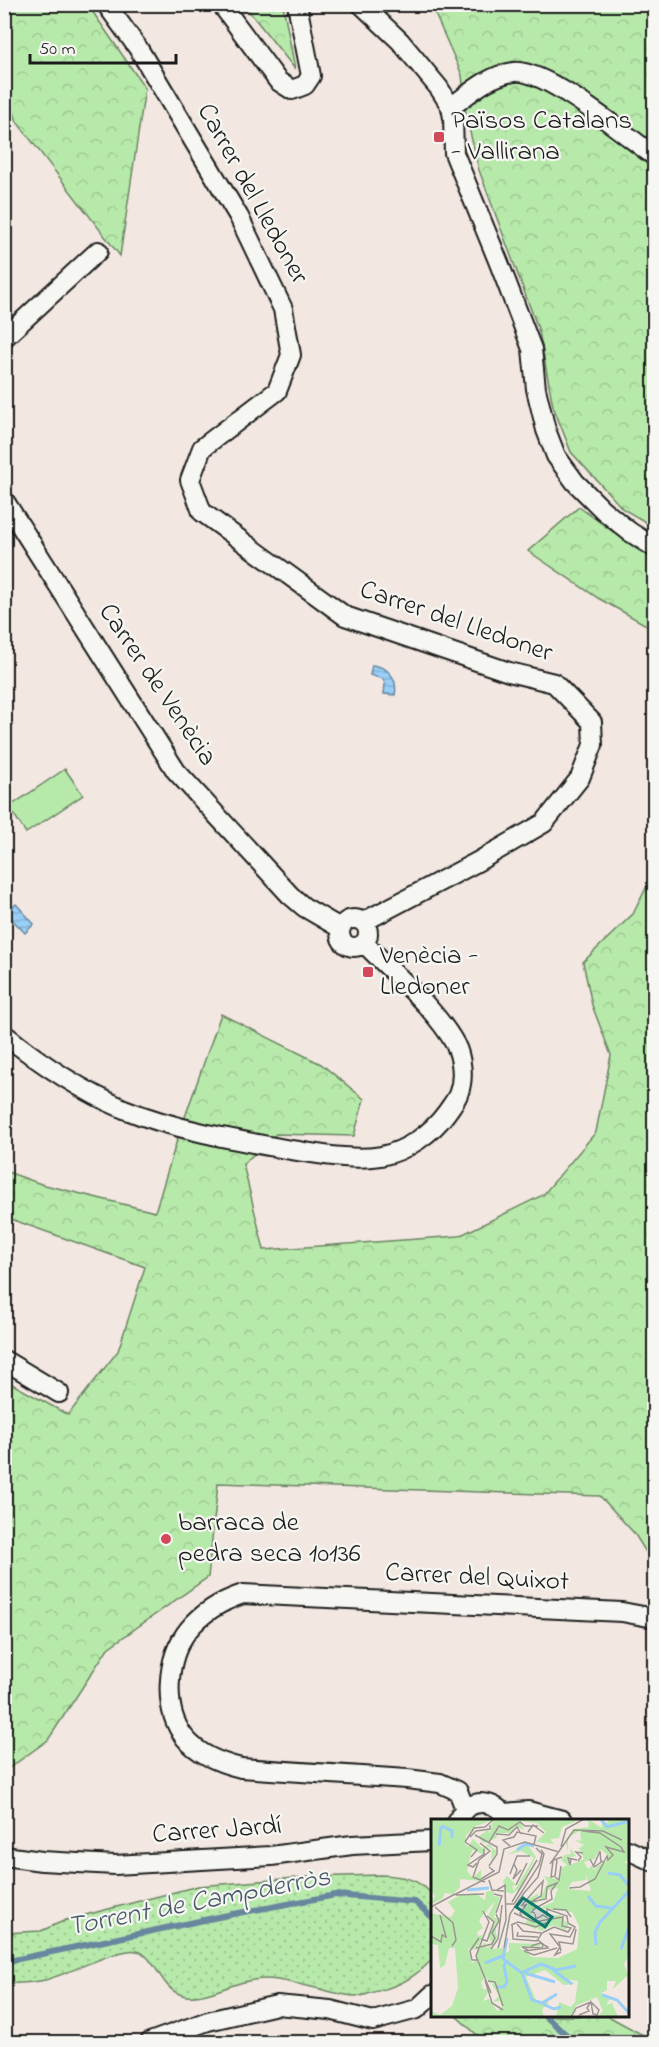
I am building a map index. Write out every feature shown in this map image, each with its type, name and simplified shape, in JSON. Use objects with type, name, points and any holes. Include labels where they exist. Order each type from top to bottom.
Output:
[{"type":"street","name":"Carrer del Lledoner","points":[[106,4],[138,48],[239,217],[283,309],[291,355],[281,382],[277,391],[202,448],[190,480],[202,512],[345,616],[509,672],[554,683],[592,722],[593,745],[580,778],[544,823],[477,862],[363,922]]},
{"type":"street","points":[[221,4],[278,81],[292,90],[305,86],[311,76],[297,4]]},
{"type":"street","points":[[361,4],[400,41],[439,88],[451,107],[454,153],[500,262],[532,349],[536,389],[546,430],[556,456],[575,482],[603,510],[630,532],[654,547]]},
{"type":"street","points":[[451,107],[498,75],[516,71],[531,74],[573,97],[654,156]]},
{"type":"street","points":[[4,338],[98,251]]},
{"type":"street","name":"Carrer de Venècia","points":[[4,500],[176,771],[290,895],[321,919],[340,928]]},
{"type":"street","points":[[350,919],[363,922],[368,930],[364,943],[356,947],[346,945],[340,938],[340,928],[350,919]]},
{"type":"street","points":[[4,1035],[66,1079],[123,1108],[154,1120],[244,1142],[334,1157],[381,1156],[417,1142],[445,1114],[459,1093],[462,1066],[456,1044],[429,1009],[364,943]]},
{"type":"street","points":[[4,1360],[59,1393]]},
{"type":"street","name":"Carrer del Quixot","points":[[462,1815],[458,1791],[440,1783],[241,1768],[220,1763],[200,1751],[184,1738],[173,1717],[169,1703],[169,1683],[177,1651],[188,1630],[217,1605],[243,1594],[622,1612],[654,1618]]},
{"type":"street","points":[[462,1815],[479,1803],[488,1803],[506,1817],[528,1811],[555,1819]]},
{"type":"street","name":"Carrer Jardí","points":[[4,1856],[42,1861],[115,1865],[271,1856],[352,1845],[431,1841]]},
{"type":"street","points":[[629,1851],[654,1862]]},
{"type":"street","points":[[150,2043],[208,2021],[277,2005],[330,2010],[373,2021],[417,2009],[431,1996]]},
{"type":"green space","points":[[4,5],[88,5],[145,88],[120,256],[17,122],[5,83]]},
{"type":"green space","points":[[244,5],[283,5],[295,69]]},
{"type":"green space","points":[[431,5],[654,5],[654,527],[623,509],[571,452],[553,406],[539,331],[479,170],[466,115],[462,75]]},
{"type":"green space","points":[[579,507],[654,559],[654,632],[650,627],[598,598],[528,551]]},
{"type":"green space","points":[[65,769],[83,795],[26,833],[9,807]]},
{"type":"green space","points":[[654,872],[654,1565],[634,1533],[600,1496],[218,1483],[208,1577],[108,1648],[48,1740],[5,1771],[5,1380],[68,1415],[118,1351],[145,1267],[5,1217],[5,1171],[41,1184],[155,1212],[178,1137],[221,1014],[321,1064],[364,1099],[354,1136],[276,1134],[243,1164],[264,1250],[459,1236],[543,1195],[596,1132],[611,1055],[592,1005],[583,962],[633,914]]},
{"type":"green space","points":[[381,1875],[396,1876],[421,1884],[431,1893],[431,1961],[407,1980],[362,1996],[338,1994],[284,1981],[265,1979],[244,1982],[199,1996],[182,1995],[168,1986],[149,1959],[137,1951],[118,1953],[45,1980],[5,1984],[5,1933],[41,1931],[66,1920],[198,1886],[307,1877]]},
{"type":"green space","points":[[457,2017],[610,2017],[654,2041],[654,2042],[485,2042]]},
{"type":"water","points":[[372,665],[388,671],[394,679],[395,695],[384,694],[383,679],[370,675]]},
{"type":"water","points":[[16,904],[34,924],[25,933],[6,913]]},
{"type":"waterway","name":"Torrent de Campderròs","points":[[4,1962],[336,1895],[415,1902],[431,1916]]},
{"type":"waterway","name":"Torrent de Campderròs","points":[[546,2017],[575,2042]]},
{"type":"place","name":"Països Catalans - Vallirana","points":[[439,137]]},
{"type":"place","name":"Venècia - Lledoner","points":[[368,972]]},
{"type":"place","name":"barraca de pedra seca 10136","points":[[166,1539]]}]
